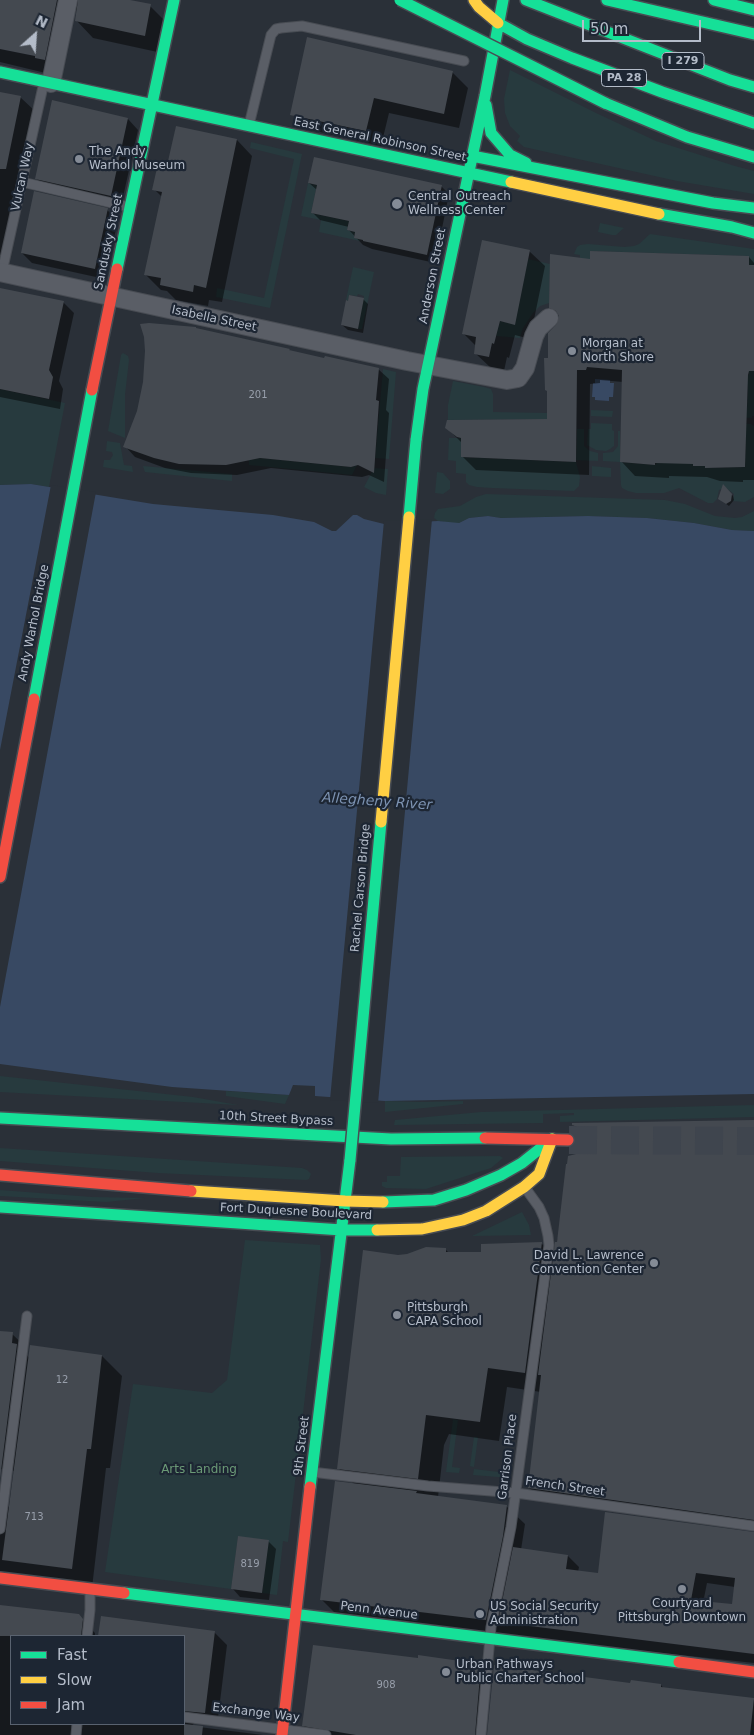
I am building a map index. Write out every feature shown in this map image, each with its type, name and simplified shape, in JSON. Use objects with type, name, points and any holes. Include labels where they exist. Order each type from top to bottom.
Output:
[{"type":"main road","name":"Sandusky Street","points":[[95,373],[173,0]]},
{"type":"main road","points":[[400,0],[605,103],[687,137],[754,157]]},
{"type":"main road","points":[[474,0],[479,7],[498,23]]},
{"type":"main road","name":"Anderson Street","points":[[416,440],[419,412],[428,366],[467,174],[485,96],[503,0]]},
{"type":"main road","name":"I 279","points":[[526,0],[730,80],[754,87]]},
{"type":"main road","points":[[607,0],[754,34]]},
{"type":"main road","points":[[714,0],[754,10]]},
{"type":"main road","name":"PA 28","points":[[498,23],[527,39],[572,58],[662,92],[754,123]]},
{"type":"main road","name":"East General Robinson Street","points":[[0,72],[467,174],[668,216],[732,227],[754,234]]},
{"type":"main road","points":[[485,96],[491,132],[499,144],[510,155],[540,169]]},
{"type":"main road","name":"East General Robinson Street","points":[[472,156],[713,203],[754,208]]},
{"type":"main road","points":[[732,227],[754,228]]},
{"type":"main road","name":"Andy Warhol Bridge","points":[[0,877],[95,373]]},
{"type":"main road","name":"Rachel Carson Bridge","points":[[350,1160],[416,440]]},
{"type":"main road","name":"10th Street Bypass","points":[[0,1118],[391,1139],[552,1139]]},
{"type":"main road","points":[[552,1139],[568,1140]]},
{"type":"main road","name":"Fort Duquesne Boulevard","points":[[0,1206],[342,1230],[422,1229],[449,1224],[486,1211],[524,1187],[539,1174],[552,1139]]},
{"type":"main road","name":"Fort Duquesne Boulevard","points":[[0,1175],[174,1190],[345,1201],[392,1202],[434,1200],[501,1175],[522,1163],[552,1139]]},
{"type":"main road","name":"9th Street","points":[[282,1732],[350,1160]]},
{"type":"main road","name":"Penn Avenue","points":[[0,1578],[754,1672]]},
{"type":"street","name":"Vulcan Way","points":[[48,82],[68,0]]},
{"type":"street","name":"Isabella Street","points":[[1,272],[428,366],[507,380],[518,378],[525,368],[534,336],[538,328],[549,318]]},
{"type":"lane","points":[[249,126],[267,45],[273,32],[281,28],[302,26],[464,61]]},
{"type":"lane","name":"Vulcan Way","points":[[1,272],[48,82]]},
{"type":"lane","points":[[22,182],[130,208]]},
{"type":"lane","name":"Garrison Place","points":[[481,1735],[491,1626],[511,1527],[548,1246],[544,1218],[539,1207],[524,1187]]},
{"type":"lane","points":[[0,1529],[27,1316]]},
{"type":"lane","name":"French Street","points":[[312,1472],[428,1486],[516,1493],[754,1526]]},
{"type":"lane","points":[[87,1635],[90,1588]]},
{"type":"lane","name":"Exchange Way","points":[[185,1717],[282,1732],[326,1735]]},
{"type":"green space","points":[[510,70],[656,141],[754,171],[754,194],[677,181],[524,147],[517,141],[520,136],[510,126],[505,113],[504,99]]},
{"type":"green space","points":[[251,142],[302,154],[270,308],[216,297],[217,288],[264,298],[294,159],[250,148]]},
{"type":"green space","points":[[308,183],[317,185],[311,213],[349,221],[347,230],[355,232],[354,238],[360,239],[360,241],[319,232],[321,220],[301,216]]},
{"type":"green space","points":[[600,223],[624,228],[616,235],[612,235],[598,232]]},
{"type":"green space","points":[[650,234],[754,249],[754,265],[749,265],[749,256],[591,251],[590,259],[580,259],[580,255],[574,254],[580,245],[634,246]]},
{"type":"green space","points":[[528,259],[550,264],[549,303],[540,306],[533,313],[523,328],[520,338],[496,336],[500,321],[514,324]]},
{"type":"green space","points":[[353,267],[374,272],[362,329],[358,329],[364,296],[358,294],[357,296],[349,295],[348,301],[346,300]]},
{"type":"green space","points":[[123,353],[128,356],[129,360],[125,395],[125,438],[108,431],[121,355]]},
{"type":"green space","points":[[383,369],[396,372],[389,459],[375,458]]},
{"type":"green space","points":[[749,371],[754,371],[754,416],[752,418],[725,417],[725,407],[747,407],[748,389],[745,375],[749,375]]},
{"type":"green space","points":[[453,381],[491,389],[493,394],[493,412],[547,413],[547,419],[448,420],[448,405]]},
{"type":"green space","points":[[0,389],[65,403],[49,487],[31,484],[0,485]]},
{"type":"green space","points":[[591,410],[613,411],[612,417],[591,416]]},
{"type":"green space","points":[[725,422],[751,424],[754,426],[754,497],[745,502],[733,501],[734,494],[726,488],[719,490],[717,499],[713,503],[708,503],[679,488],[664,493],[636,493],[628,491],[622,488],[621,485],[620,462],[655,465],[692,425],[693,466],[705,466],[705,468],[745,467],[746,425]]},
{"type":"green space","points":[[591,423],[612,424],[614,446],[606,451],[596,450],[587,445],[588,429],[591,429]]},
{"type":"green space","points":[[577,429],[584,429],[584,446],[590,451],[598,453],[598,461],[576,460]]},
{"type":"green space","points":[[618,431],[620,431],[620,462],[603,461],[603,453],[613,452],[618,446]]},
{"type":"green space","points":[[449,438],[461,438],[461,457],[576,462],[580,477],[579,486],[574,491],[492,488],[469,485],[466,482],[466,474],[456,473],[456,461],[448,460]]},
{"type":"green space","points":[[107,441],[120,443],[124,465],[132,466],[133,472],[103,467],[104,460],[110,460],[113,455],[112,452],[106,451]]},
{"type":"green space","points":[[260,458],[351,467],[357,465],[352,475],[249,465],[249,460]]},
{"type":"green space","points":[[143,466],[232,474],[232,481],[145,472]]},
{"type":"green space","points":[[592,466],[611,468],[611,477],[592,476]]},
{"type":"green space","points":[[374,468],[388,469],[386,495],[376,493],[364,487]]},
{"type":"green space","points":[[437,472],[443,473],[450,481],[450,489],[443,494],[435,493]]},
{"type":"green space","points":[[486,494],[665,500],[685,504],[715,516],[735,518],[754,511],[754,531],[732,530],[694,523],[647,518],[588,516],[501,518],[488,516],[469,518],[459,523],[450,523],[438,521],[434,518],[438,509],[460,506]]},
{"type":"green space","points":[[0,1076],[193,1097],[238,1105],[0,1092]]},
{"type":"green space","points":[[226,1091],[289,1095],[285,1104],[226,1096]]},
{"type":"green space","points":[[385,1101],[463,1101],[463,1104],[385,1112]]},
{"type":"green space","points":[[754,1105],[754,1117],[560,1122],[560,1116],[574,1115],[574,1113],[543,1114],[543,1123],[394,1125],[395,1120],[481,1112]]},
{"type":"green space","points":[[0,1148],[302,1168],[311,1174],[309,1179],[306,1180],[158,1173],[0,1161]]},
{"type":"green space","points":[[500,1156],[503,1158],[491,1168],[426,1189],[386,1188],[382,1186],[382,1182],[387,1182],[387,1176],[400,1176],[401,1157]]},
{"type":"green space","points":[[0,1190],[92,1197],[145,1198],[106,1202],[0,1196]]},
{"type":"green space","points":[[522,1212],[529,1225],[531,1235],[472,1236]]},
{"type":"green space","name":"Arts Landing","points":[[245,1240],[320,1245],[321,1259],[288,1542],[283,1541],[277,1595],[262,1593],[268,1540],[238,1537],[231,1589],[105,1572],[133,1384],[212,1393],[227,1380]]},
{"type":"green space","points":[[453,1419],[458,1420],[452,1467],[460,1468],[459,1473],[446,1472]]},
{"type":"green space","points":[[474,1437],[478,1437],[474,1467],[470,1466]]},
{"type":"green space","points":[[474,1469],[499,1472],[510,1478],[473,1475]]},
{"type":"water","points":[[595,379],[610,380],[610,383],[614,383],[613,397],[609,397],[609,401],[595,400],[595,397],[592,397]]},
{"type":"water","name":"Allegheny River","points":[[31,484],[153,504],[273,515],[314,522],[332,531],[336,531],[353,515],[357,515],[364,519],[384,524],[438,521],[459,523],[469,518],[488,516],[501,518],[588,516],[647,518],[694,523],[732,530],[754,531],[754,1094],[385,1101],[315,1096],[315,1086],[293,1085],[289,1095],[172,1087],[0,1064],[0,485]]},
{"type":"pier","points":[[51,485],[96,492],[0,1007],[0,750]]},
{"type":"pier","points":[[432,519],[378,1103],[330,1100],[384,521]]},
{"type":"building","points":[[0,0],[57,0],[45,60],[35,58],[35,56],[0,49]]},
{"type":"building","points":[[78,0],[130,0],[151,4],[145,36],[75,21]]},
{"type":"building","points":[[307,37],[453,71],[444,114],[374,98],[366,131],[290,115]]},
{"type":"building","points":[[0,92],[21,96],[6,169],[0,169]]},
{"type":"building","name":"The Andy Warhol Museum","points":[[52,100],[128,118],[111,196],[35,179]]},
{"type":"building","points":[[176,126],[237,139],[206,288],[194,285],[193,292],[160,285],[161,278],[144,275],[162,192],[152,190],[157,168],[166,170]]},
{"type":"building","points":[[314,157],[442,185],[427,255],[354,238],[355,232],[347,230],[349,221],[311,213],[317,185],[308,183]]},
{"type":"building","points":[[34,191],[108,208],[95,269],[21,253]]},
{"type":"building","points":[[482,240],[530,250],[515,325],[500,321],[489,357],[474,354],[476,337],[462,334]]},
{"type":"building","points":[[590,251],[749,256],[749,265],[754,265],[754,371],[749,371],[748,375],[745,467],[705,468],[705,466],[693,466],[693,464],[655,463],[655,465],[620,462],[622,370],[587,367],[586,370],[577,370],[576,462],[461,457],[461,438],[445,428],[447,420],[547,419],[544,358],[548,358],[548,333],[556,325],[559,316],[556,311],[549,308],[550,254],[590,259]]},
{"type":"building","points":[[0,288],[64,301],[49,370],[53,377],[49,399],[0,389]]},
{"type":"building","points":[[349,295],[364,298],[358,329],[341,325],[346,300],[348,301]]},
{"type":"building","points":[[140,324],[196,327],[324,358],[325,356],[379,368],[376,400],[379,401],[374,473],[358,465],[351,467],[260,458],[226,465],[179,464],[154,458],[123,447],[137,411],[143,382],[145,351],[144,337]]},
{"type":"building","points":[[723,484],[732,494],[731,501],[726,504],[718,499]]},
{"type":"building","name":"David L. Lawrence Convention Center","points":[[754,1120],[754,1520],[528,1488],[541,1375],[538,1375],[566,1164],[568,1156],[576,1154],[581,1149],[584,1141],[582,1132],[572,1123]]},
{"type":"building","points":[[542,1242],[525,1373],[488,1368],[480,1422],[426,1415],[418,1479],[337,1469],[363,1250],[398,1255],[407,1254],[426,1247],[446,1248],[446,1252],[481,1252],[481,1244]]},
{"type":"building","points":[[0,1331],[13,1332],[12,1343],[17,1344],[0,1479]]},
{"type":"building","points":[[30,1345],[102,1355],[91,1449],[87,1449],[72,1569],[2,1560]]},
{"type":"building","points":[[335,1481],[507,1505],[503,1536],[486,1620],[320,1600]]},
{"type":"building","points":[[605,1512],[754,1532],[754,1654],[498,1622],[513,1547],[568,1555],[566,1569],[598,1573]],"holes":[[[696,1573],[735,1578],[732,1604],[691,1600]]]},
{"type":"building","points":[[238,1536],[269,1540],[262,1593],[231,1589]]},
{"type":"building","points":[[0,1605],[79,1614],[83,1619],[81,1635],[0,1636]]},
{"type":"building","points":[[101,1616],[215,1631],[205,1713],[185,1711],[185,1635],[98,1635]]},
{"type":"building","points":[[313,1645],[418,1658],[418,1655],[481,1664],[475,1735],[356,1735],[302,1726]]},
{"type":"building","points":[[494,1665],[630,1683],[631,1680],[661,1684],[661,1687],[754,1698],[750,1735],[487,1735]]},
{"type":"building","points":[[185,1724],[203,1726],[202,1735],[184,1735]]},
{"type":"tunnel","points":[[569,1140],[754,1141]]},
{"type":"traffic: fast","points":[[117,269],[174,0]]},
{"type":"traffic: fast","points":[[400,0],[605,103]]},
{"type":"traffic: fast","points":[[416,440],[423,389],[485,96],[503,0]]},
{"type":"traffic: fast","points":[[526,0],[730,80],[754,87]]},
{"type":"traffic: fast","points":[[607,0],[754,34]]},
{"type":"traffic: fast","points":[[714,0],[754,10]]},
{"type":"traffic: fast","points":[[498,23],[527,39],[572,58],[662,92],[754,123]]},
{"type":"traffic: fast","points":[[0,72],[511,182]]},
{"type":"traffic: fast","points":[[605,103],[687,137],[754,157]]},
{"type":"traffic: fast","points":[[486,105],[491,133],[510,155],[526,163]]},
{"type":"traffic: fast","points":[[472,156],[713,203],[754,208]]},
{"type":"traffic: fast","points":[[659,214],[732,227],[754,233]]},
{"type":"traffic: fast","points":[[34,699],[92,390]]},
{"type":"traffic: fast","points":[[409,517],[416,440]]},
{"type":"traffic: fast","points":[[350,1160],[381,822]]},
{"type":"traffic: fast","points":[[0,1118],[391,1139],[485,1138]]},
{"type":"traffic: fast","points":[[383,1202],[434,1200],[466,1190],[501,1175],[522,1163],[552,1139]]},
{"type":"traffic: fast","points":[[310,1487],[350,1160]]},
{"type":"traffic: fast","points":[[0,1207],[342,1230],[377,1230]]},
{"type":"traffic: fast","points":[[124,1593],[679,1662]]},
{"type":"traffic: slow","points":[[474,0],[479,7],[498,23]]},
{"type":"traffic: slow","points":[[511,182],[659,214]]},
{"type":"traffic: slow","points":[[381,822],[409,517]]},
{"type":"traffic: slow","points":[[377,1230],[422,1229],[463,1220],[486,1211],[524,1187],[539,1174],[552,1139]]},
{"type":"traffic: slow","points":[[191,1191],[383,1202]]},
{"type":"traffic: jam","points":[[92,390],[117,269]]},
{"type":"traffic: jam","points":[[0,877],[34,699]]},
{"type":"traffic: jam","points":[[485,1138],[568,1140]]},
{"type":"traffic: jam","points":[[0,1175],[191,1191]]},
{"type":"traffic: jam","points":[[282,1735],[310,1487]]},
{"type":"traffic: jam","points":[[0,1578],[124,1593]]},
{"type":"traffic: jam","points":[[679,1662],[754,1672]]},
{"type":"place","name":"The Andy Warhol Museum","points":[[79,159]]},
{"type":"place","name":"Central Outreach Wellness Center","points":[[397,204]]},
{"type":"place","name":"Morgan at North Shore","points":[[572,351]]},
{"type":"place","name":"David L. Lawrence Convention Center","points":[[654,1263]]},
{"type":"place","name":"Pittsburgh CAPA School","points":[[397,1315]]},
{"type":"place","name":"Courtyard Pittsburgh Downtown","points":[[682,1589]]},
{"type":"place","name":"US Social Security Administration","points":[[480,1614]]},
{"type":"place","name":"Urban Pathways Public Charter School","points":[[446,1672]]}]
